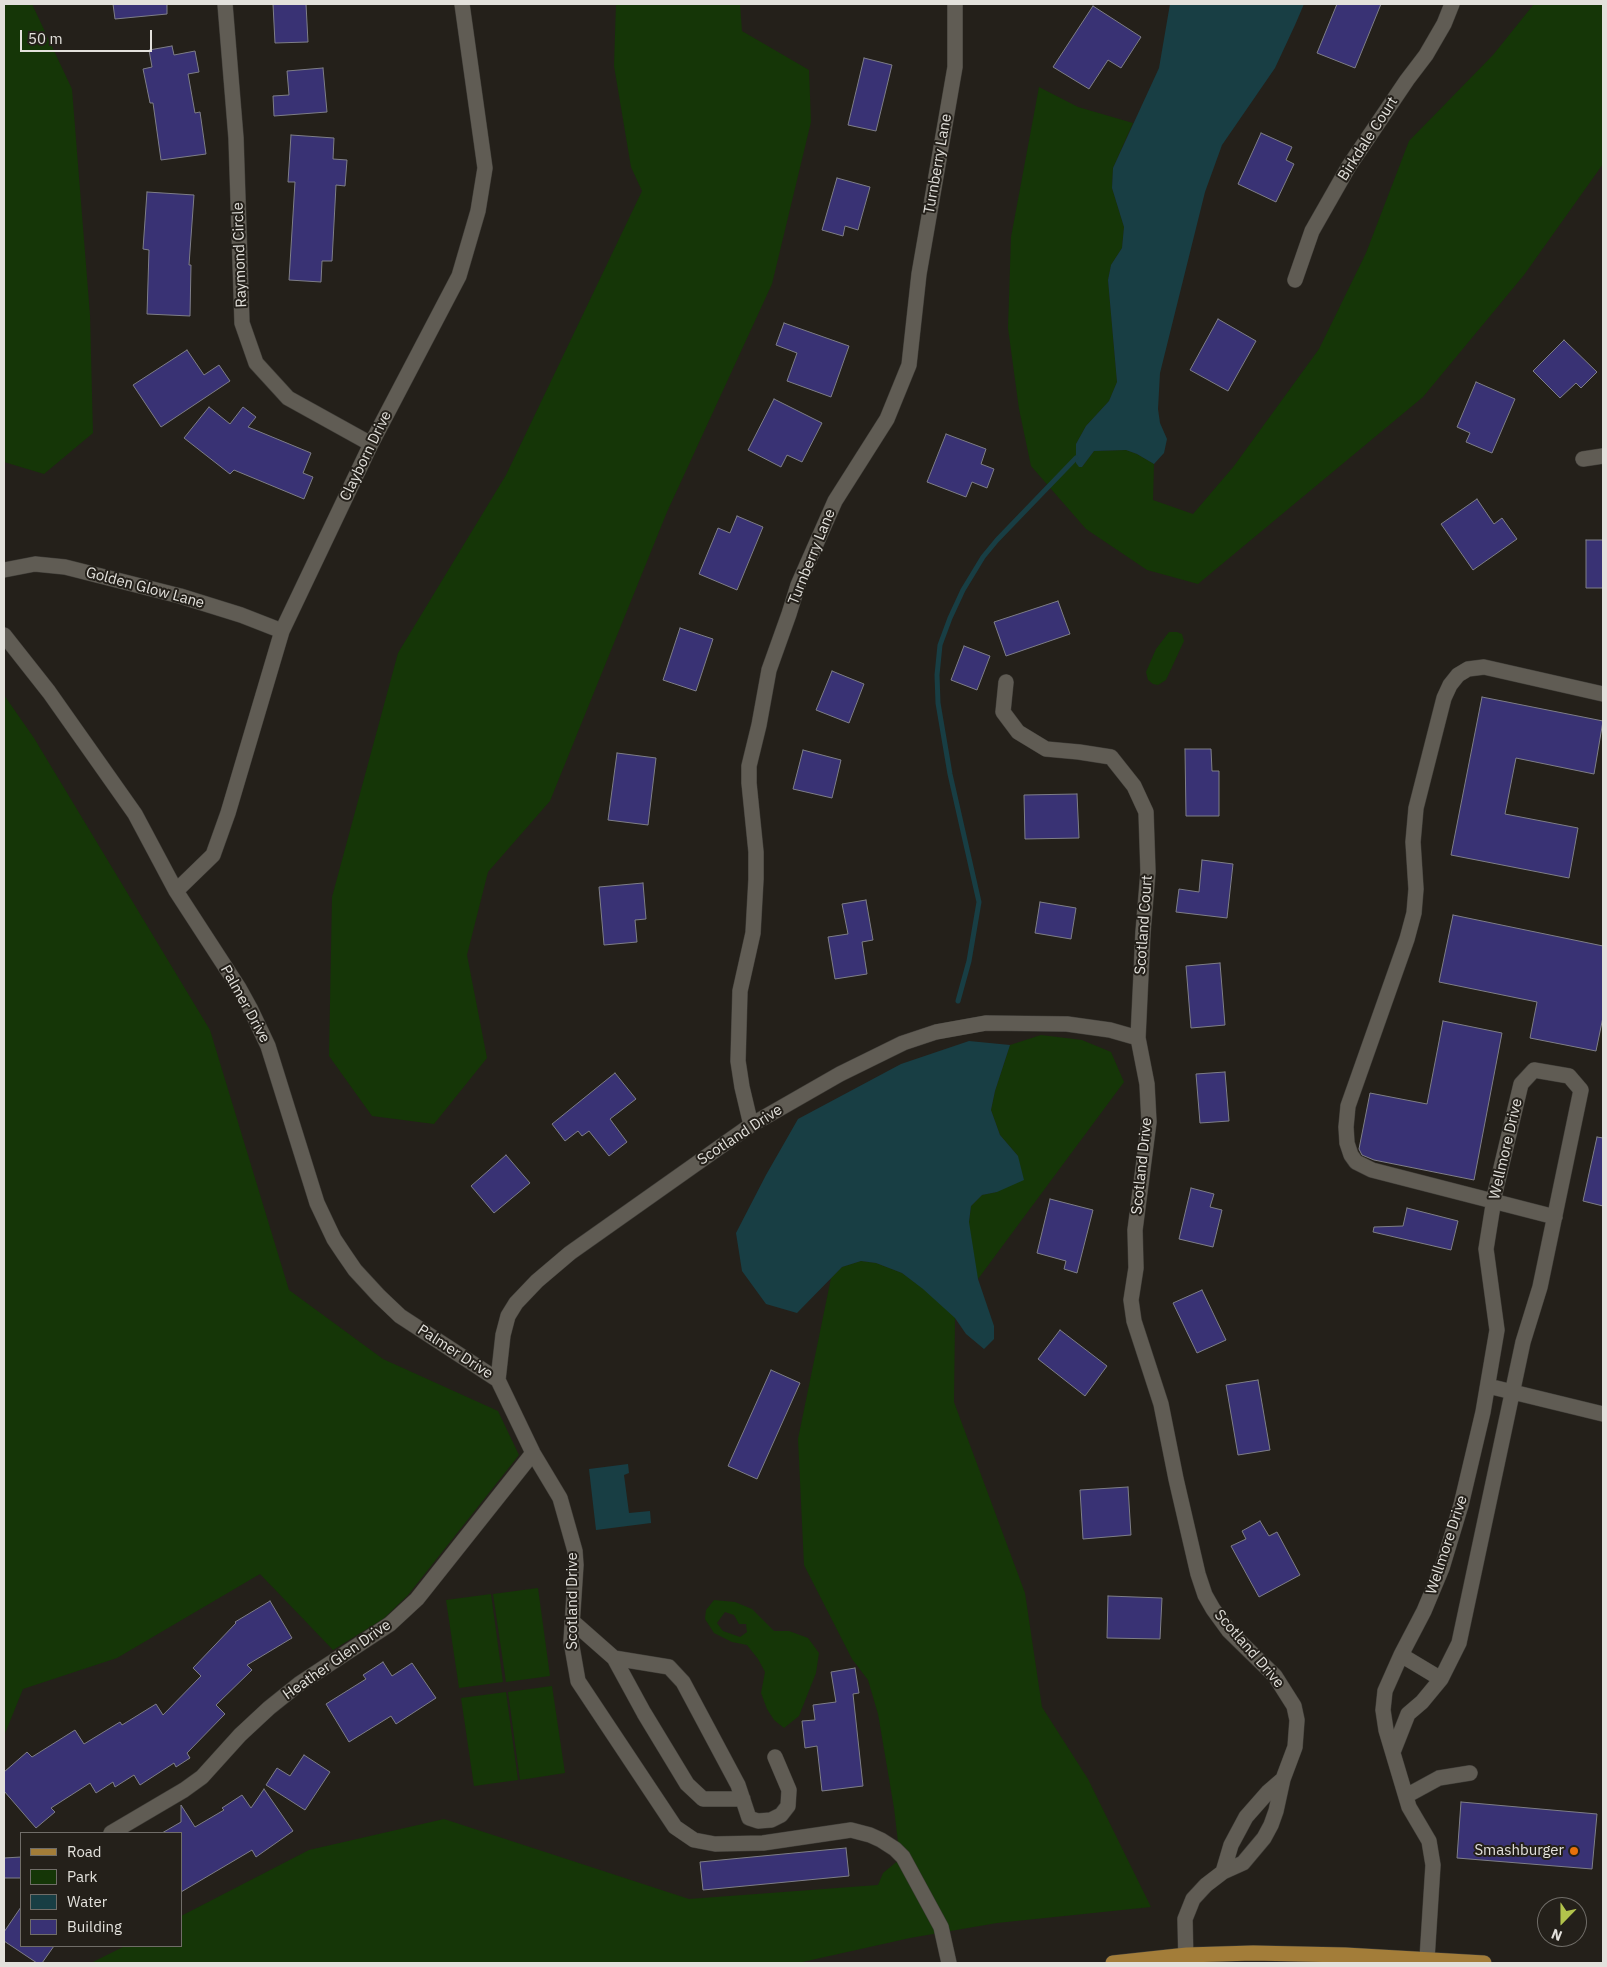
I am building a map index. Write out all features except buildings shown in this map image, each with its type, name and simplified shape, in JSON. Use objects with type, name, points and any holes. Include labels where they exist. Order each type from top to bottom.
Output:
[{"type":"main road","points":[[1113,1963],[1253,1953],[1427,1959],[1484,1963]]},
{"type":"street","name":"Raymond Circle","points":[[225,4],[236,138],[242,323],[256,363],[288,398],[371,444]]},
{"type":"street","name":"Clayborn Drive","points":[[176,891],[213,855],[228,813],[282,631],[371,444],[459,276],[478,211],[486,168],[462,4]]},
{"type":"street","name":"Turnberry Lane","points":[[750,1125],[738,1061],[740,991],[752,933],[756,879],[756,852],[749,766],[769,670],[798,585],[835,501],[887,419],[909,365],[919,274],[955,67],[955,4]]},
{"type":"street","name":"Birkdale Court","points":[[1295,280],[1312,231],[1350,166],[1406,80],[1426,55],[1444,24],[1452,4]]},
{"type":"street","points":[[1583,459],[1603,456]]},
{"type":"street","name":"Golden Glow Lane","points":[[4,570],[35,564],[65,567],[180,596],[241,615],[282,631]]},
{"type":"street","name":"Palmer Drive","points":[[4,635],[50,692],[129,806],[176,891],[239,988],[260,1026],[268,1046],[317,1204],[334,1239],[355,1270],[378,1296],[400,1316],[498,1380]]},
{"type":"street","points":[[1555,1217],[1372,1170],[1356,1162],[1351,1155],[1347,1143],[1346,1127],[1348,1106],[1407,939],[1414,913],[1416,889],[1413,842],[1416,808],[1444,698],[1450,685],[1458,675],[1468,669],[1484,667],[1603,694]]},
{"type":"street","name":"Scotland Court","points":[[1006,682],[1003,712],[1018,732],[1046,749],[1110,757],[1134,786],[1146,812],[1148,872],[1142,932],[1138,1038]]},
{"type":"street","name":"Scotland Drive","points":[[949,1963],[941,1926],[903,1856],[895,1848],[875,1838],[851,1830],[763,1843],[715,1844],[694,1840],[675,1827],[578,1682],[571,1641],[576,1565],[575,1552],[560,1498],[533,1453],[498,1380],[503,1336],[508,1316],[516,1303],[537,1281],[570,1253],[750,1125],[840,1074],[903,1043],[936,1032],[986,1023],[1067,1024],[1110,1030],[1138,1038],[1146,1084],[1148,1122],[1135,1230],[1136,1268],[1131,1300],[1134,1322],[1161,1404],[1176,1479],[1198,1574],[1205,1595],[1229,1631],[1275,1676],[1294,1706],[1297,1720],[1295,1747],[1283,1779],[1276,1811],[1264,1838],[1242,1863],[1223,1872],[1206,1885],[1194,1899],[1185,1919],[1186,1959]]},
{"type":"street","name":"Wellmore Drive","points":[[1393,1752],[1408,1714],[1422,1702],[1441,1679],[1459,1643],[1522,1342],[1540,1286],[1581,1090],[1568,1076],[1534,1070],[1521,1084],[1494,1200],[1486,1249],[1497,1330],[1488,1386],[1461,1505],[1442,1568],[1424,1611],[1401,1655],[1385,1692],[1383,1710],[1386,1730],[1410,1807],[1429,1841],[1433,1865],[1427,1959]]},
{"type":"street","points":[[1488,1386],[1603,1414]]},
{"type":"street","name":"Heather Glen Drive","points":[[113,1832],[184,1790],[202,1777],[240,1735],[268,1708],[299,1684],[390,1624],[417,1599],[533,1453]]},
{"type":"street","points":[[572,1621],[614,1658],[644,1713],[687,1784],[704,1799],[743,1799]]},
{"type":"street","points":[[1401,1655],[1441,1679]]},
{"type":"street","points":[[614,1658],[669,1667],[683,1682],[743,1799],[749,1818],[758,1821],[771,1820],[781,1815],[788,1806],[789,1790],[776,1758]]},
{"type":"street","points":[[1406,1796],[1439,1778],[1470,1774]]},
{"type":"street","name":"Scotland Drive","points":[[1223,1872],[1231,1846],[1246,1817],[1268,1792],[1283,1779]]},
{"type":"green space","points":[[4,4],[32,4],[72,89],[90,315],[93,433],[44,474],[4,462]]},
{"type":"green space","points":[[616,4],[740,4],[742,31],[809,70],[811,122],[772,284],[667,512],[550,801],[488,872],[467,955],[487,1058],[434,1124],[372,1116],[329,1056],[332,897],[398,653],[506,475],[642,191],[631,167],[614,66]]},
{"type":"green space","points":[[1534,4],[1603,4],[1603,164],[1524,275],[1423,397],[1198,584],[1147,570],[1086,529],[1031,466],[1019,409],[1008,328],[1011,237],[1039,87],[1078,107],[1133,123],[1113,168],[1112,188],[1124,227],[1122,248],[1111,265],[1108,280],[1117,382],[1109,401],[1086,426],[1076,444],[1076,463],[1082,467],[1094,451],[1126,450],[1137,454],[1154,464],[1153,500],[1193,514],[1234,466],[1319,349],[1366,253],[1409,141],[1493,55]]},
{"type":"green space","points":[[1169,632],[1182,634],[1184,641],[1166,680],[1158,685],[1153,684],[1148,680],[1146,672],[1156,649]]},
{"type":"green space","points":[[4,695],[34,738],[210,1030],[289,1290],[383,1359],[498,1411],[519,1455],[408,1595],[383,1619],[333,1650],[260,1574],[117,1658],[23,1689],[4,1736]]},
{"type":"green space","points":[[1041,1035],[1082,1040],[1111,1052],[1124,1082],[978,1279],[955,1318],[954,1402],[1025,1593],[1042,1707],[1088,1779],[1151,1907],[997,1923],[910,1938],[798,1963],[91,1963],[123,1947],[182,1947],[182,1915],[309,1850],[444,1819],[689,1899],[878,1885],[883,1873],[900,1859],[894,1808],[878,1714],[868,1680],[852,1659],[804,1565],[798,1439],[831,1278],[842,1267],[861,1261],[876,1263],[902,1273],[924,1289],[969,1222],[971,1206],[982,1195],[997,1192],[1018,1156],[1000,1135],[991,1110],[1010,1045]]},
{"type":"green space","points":[[538,1588],[550,1676],[506,1682],[493,1594]]},
{"type":"green space","points":[[491,1594],[503,1682],[459,1688],[446,1600]]},
{"type":"green space","points":[[714,1600],[735,1602],[752,1609],[774,1631],[789,1631],[808,1638],[819,1653],[816,1673],[799,1716],[784,1728],[774,1720],[767,1709],[761,1693],[765,1672],[758,1659],[747,1645],[732,1642],[714,1633],[705,1619],[706,1610]],"holes":[[[725,1612],[734,1615],[739,1624],[746,1624],[747,1632],[740,1637],[723,1631],[717,1623]]]},
{"type":"green space","points":[[552,1686],[565,1773],[520,1780],[508,1692]]},
{"type":"green space","points":[[506,1692],[518,1780],[474,1786],[461,1698]]},
{"type":"water","points":[[1170,4],[1304,4],[1275,68],[1222,145],[1205,192],[1160,373],[1158,409],[1160,423],[1167,439],[1164,453],[1154,464],[1126,450],[1094,451],[1082,467],[1079,467],[1076,463],[1076,444],[1086,426],[1109,401],[1117,382],[1108,280],[1111,265],[1122,248],[1124,227],[1112,188],[1113,168],[1159,68]]},
{"type":"water","points":[[969,1041],[1010,1045],[991,1110],[1000,1135],[1018,1156],[1024,1180],[997,1192],[982,1195],[971,1206],[969,1222],[978,1279],[994,1326],[994,1339],[984,1349],[966,1334],[955,1318],[923,1289],[902,1273],[876,1263],[861,1261],[842,1267],[797,1313],[766,1304],[742,1271],[736,1233],[798,1119],[901,1064]]},
{"type":"water","points":[[628,1464],[629,1473],[624,1475],[629,1513],[650,1511],[651,1523],[596,1530],[589,1469]]},
{"type":"waterway","points":[[958,1001],[969,961],[979,902],[950,774],[938,703],[937,675],[940,645],[963,590],[983,557],[1076,458]]},
{"type":"place","name":"Smashburger","points":[[1574,1851]]}]
